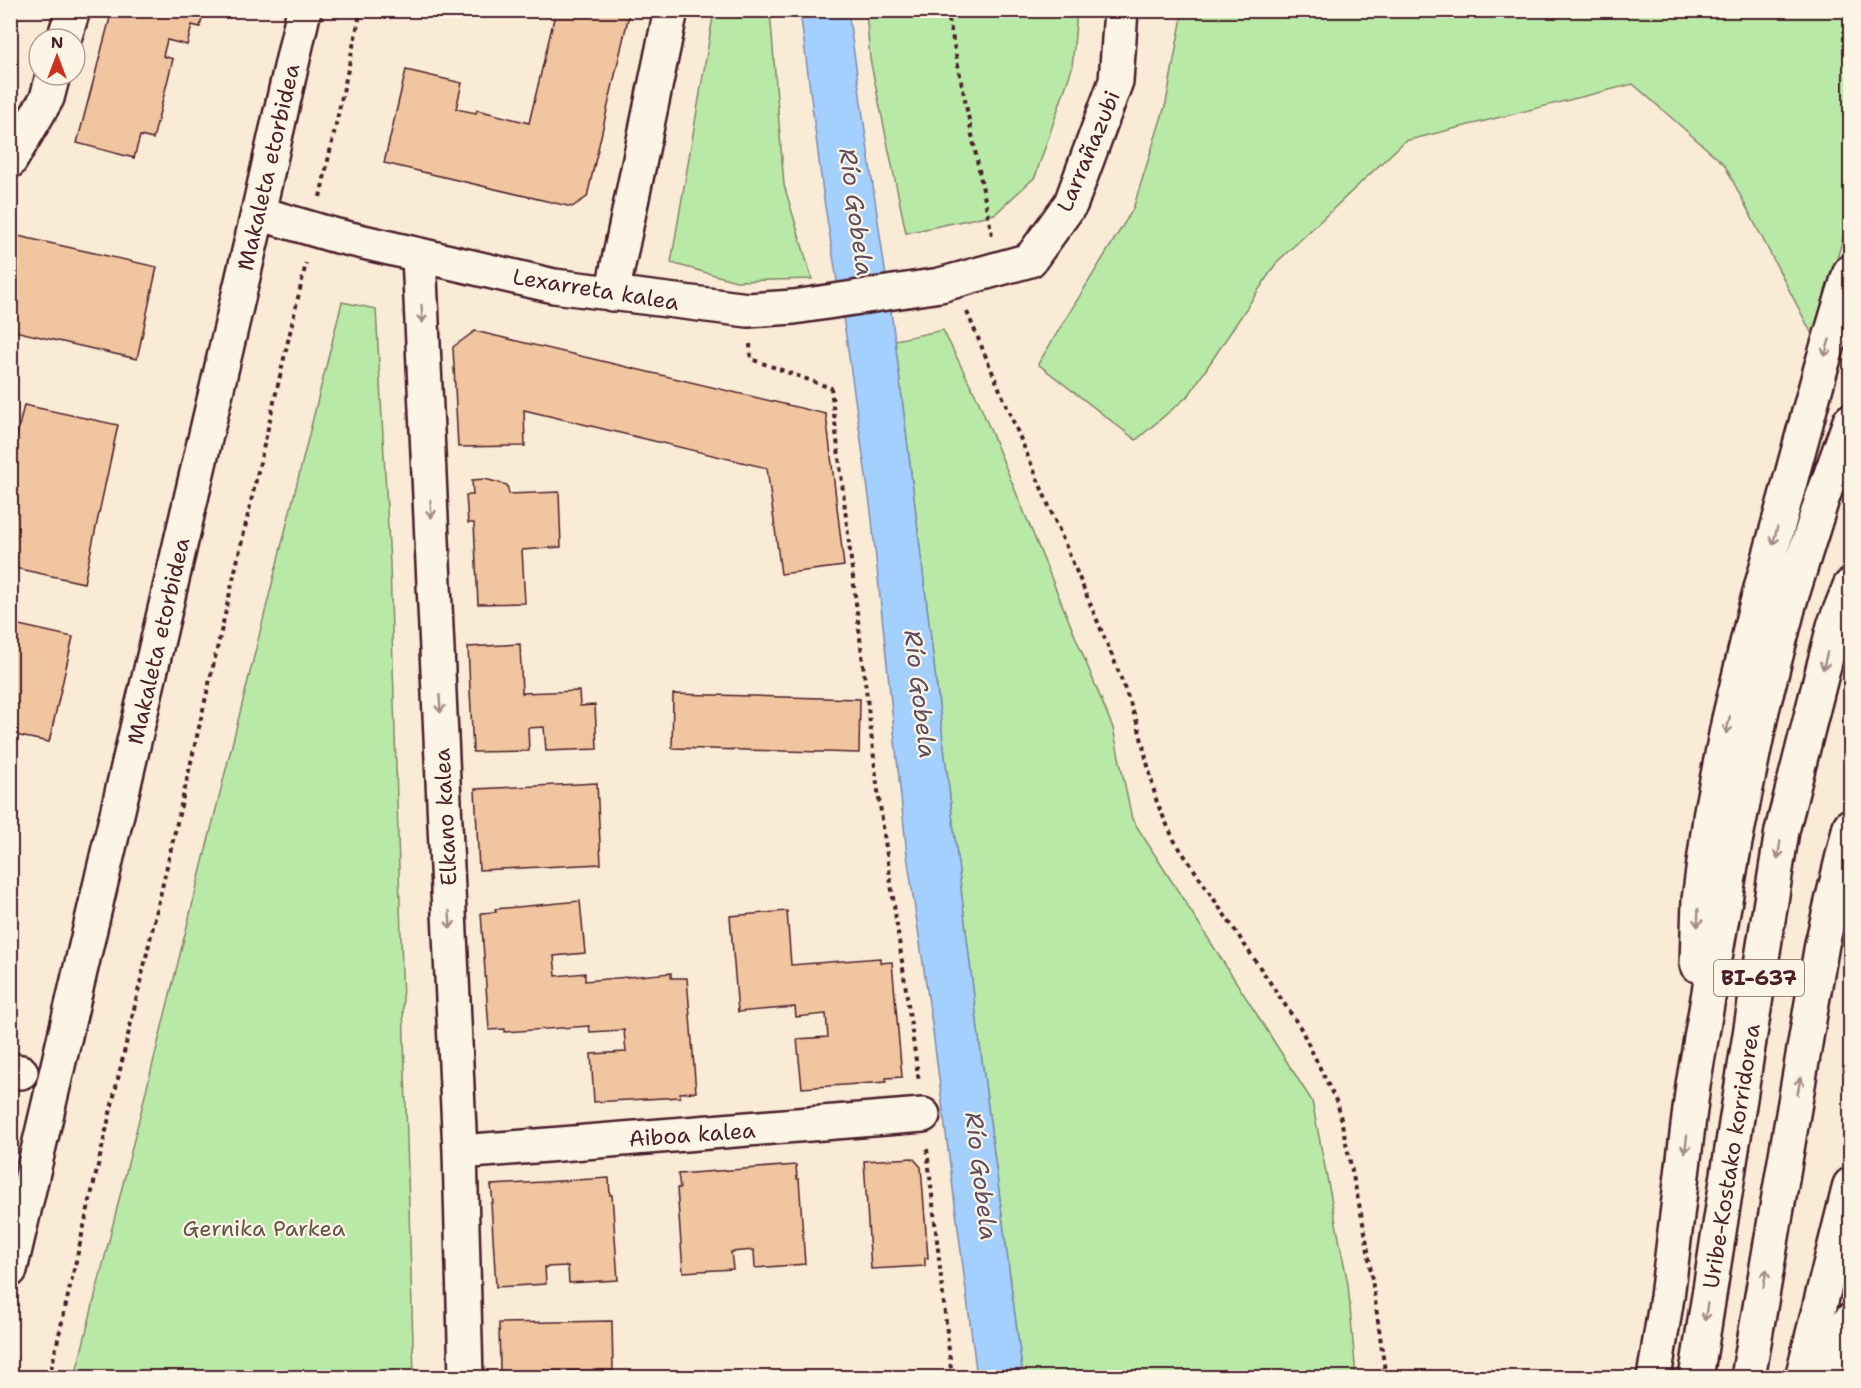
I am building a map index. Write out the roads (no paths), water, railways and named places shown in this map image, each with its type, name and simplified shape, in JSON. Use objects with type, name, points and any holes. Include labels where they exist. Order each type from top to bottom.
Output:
[{"type":"main road","points":[[68,27],[73,10]]},
{"type":"main road","name":"Makaleta etorbidea","points":[[10,1270],[304,10]]},
{"type":"main road","points":[[612,294],[671,10]]},
{"type":"main road","name":"Larrañazubi","points":[[951,294],[1030,260],[1071,203],[1116,81],[1121,10]]},
{"type":"main road","points":[[10,161],[47,98],[50,87]]},
{"type":"main road","name":"Lexarreta kalea","points":[[258,213],[333,235],[554,286],[748,310],[951,294]]},
{"type":"main road","name":"Elkano kalea","points":[[419,256],[460,1152],[466,1377]]},
{"type":"main road","points":[[1693,1085],[1699,900],[1729,719],[1754,614],[1821,368],[1851,272]]},
{"type":"main road","points":[[1654,1377],[1667,1297],[1693,1085],[1735,842],[1762,710],[1790,602],[1822,499],[1851,421]]},
{"type":"main road","name":"Uribe-Kostako korridorea","points":[[1696,1377],[1782,831],[1834,626],[1851,586]]},
{"type":"main road","name":"BI-637","points":[[1748,1377],[1822,944],[1851,826]]},
{"type":"main road","name":"Aiboa kalea","points":[[460,1152],[923,1115]]},
{"type":"main road","points":[[1802,1377],[1851,1185]]},
{"type":"main road","points":[[1835,1377],[1851,1321]]},
{"type":"water","name":"Río Gobela","points":[[800,11],[848,11],[895,340],[977,1022],[1023,1377],[977,1377],[932,1024],[907,855],[871,511],[824,200]]},
{"type":"park label","name":"Gernika Parkea","points":[[264,1228]]}]
